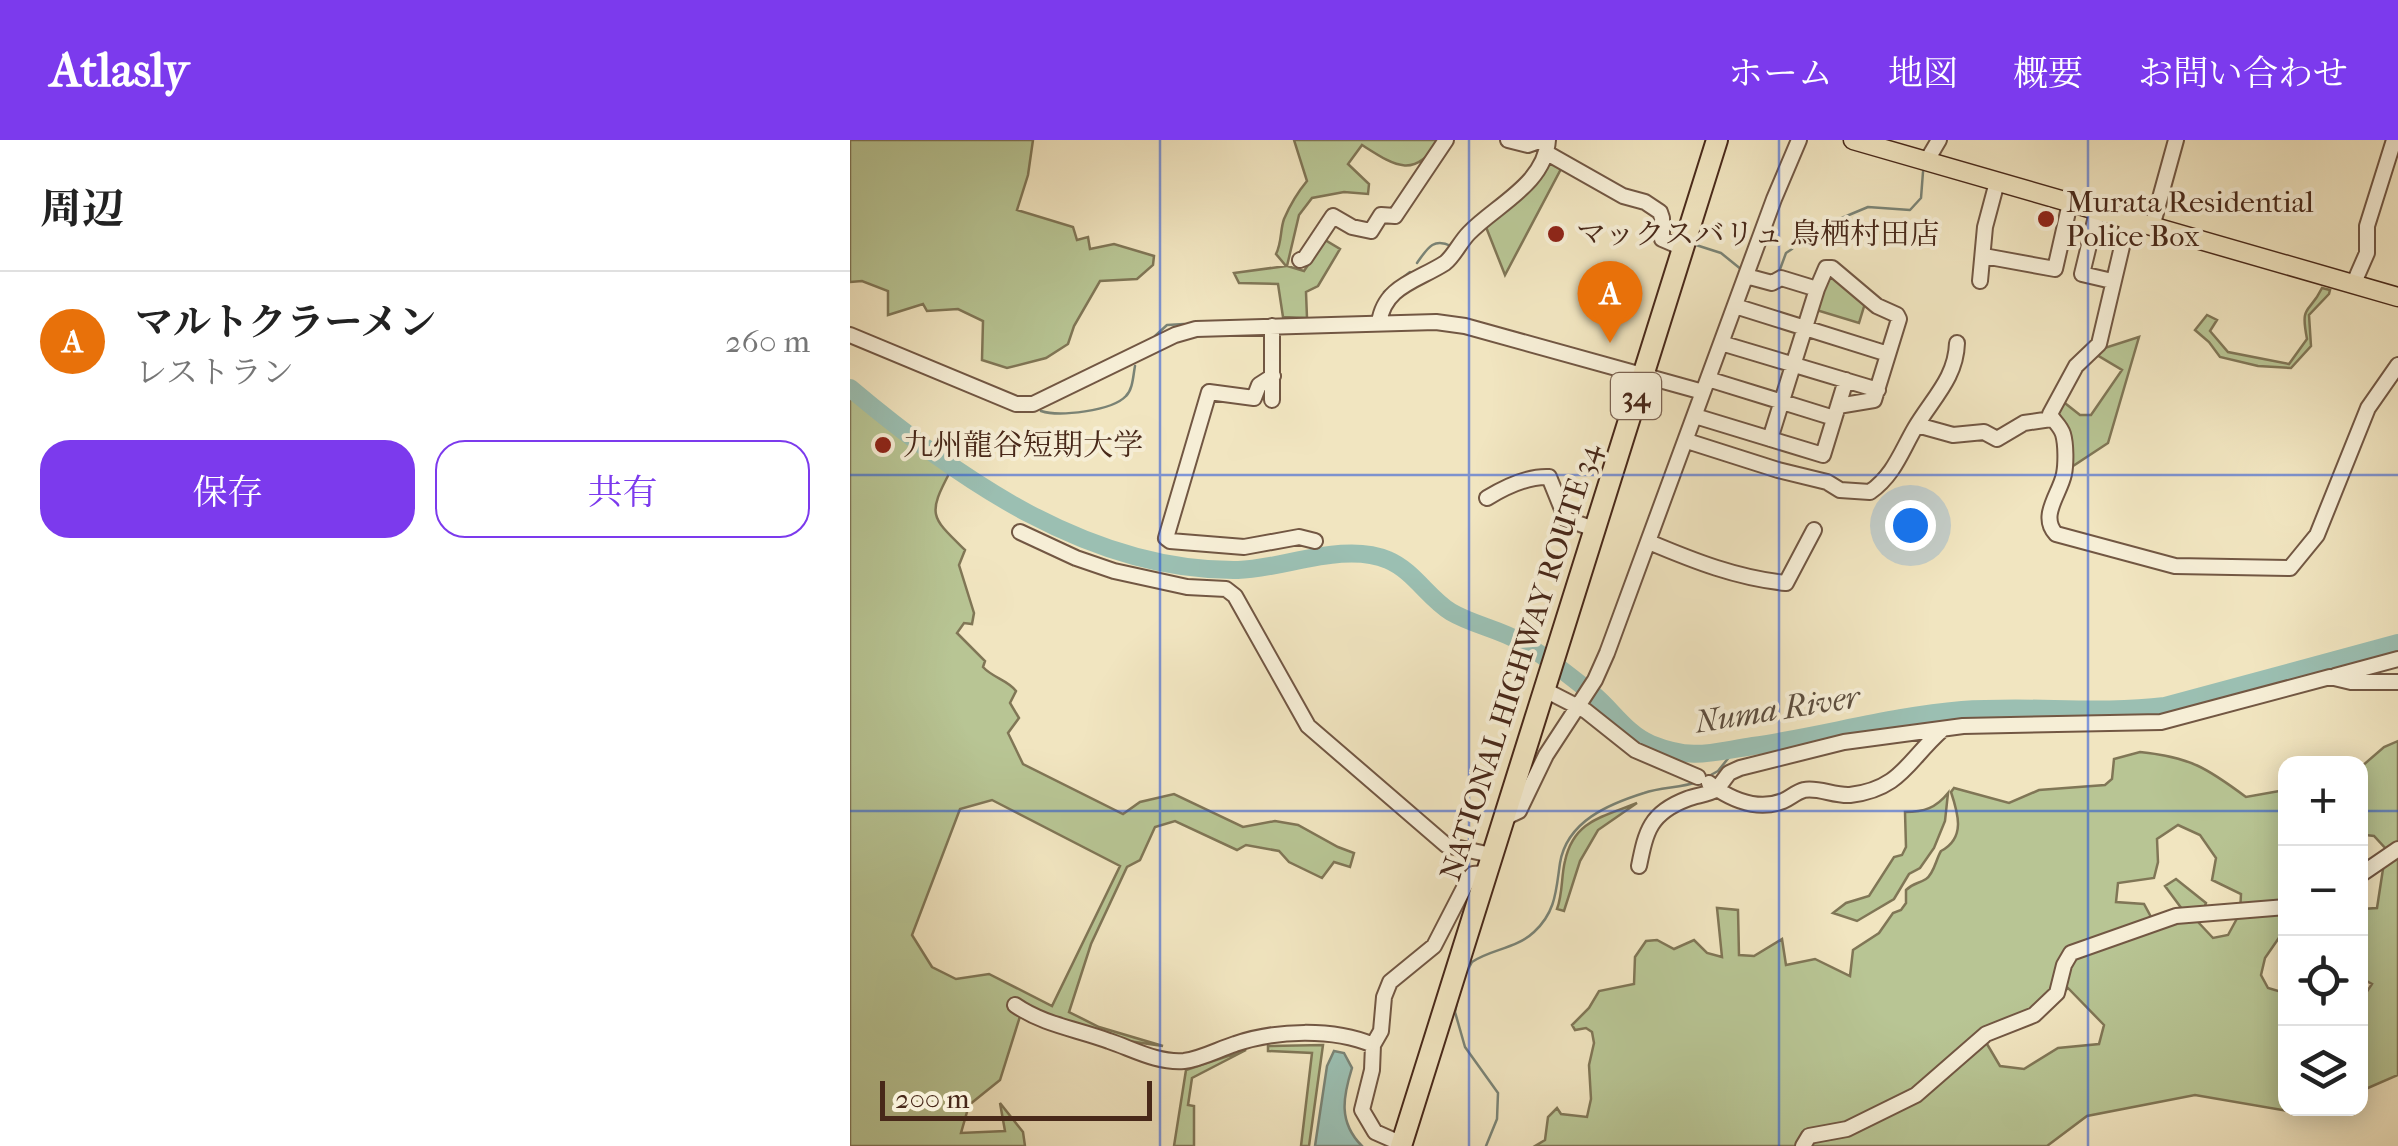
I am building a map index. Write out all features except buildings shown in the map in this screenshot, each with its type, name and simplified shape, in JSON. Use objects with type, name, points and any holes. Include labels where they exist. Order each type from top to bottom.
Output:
[{"type":"highway","name":"NATIONAL HIGHWAY ROUTE 34","points":[[1401,1145],[1717,140]]},
{"type":"main road","points":[[1853,140],[2398,298]]},
{"type":"street","points":[[1300,260],[1333,216],[1371,231],[1382,215],[1394,216],[1446,140]]},
{"type":"street","points":[[1508,140],[1528,146],[1546,144],[1614,191],[1654,207],[1662,218],[1662,239],[1683,248]]},
{"type":"street","points":[[1502,819],[1520,811],[1528,788],[1595,680],[1799,140]]},
{"type":"street","points":[[1926,162],[1939,140]]},
{"type":"street","points":[[2152,227],[2176,140]]},
{"type":"street","points":[[2353,285],[2367,253],[2368,226],[2394,140]]},
{"type":"street","points":[[1380,323],[1382,306],[1391,296],[1450,260],[1467,234],[1525,186],[1546,144]]},
{"type":"street","points":[[1980,280],[1984,227],[1997,182]]},
{"type":"street","points":[[1984,256],[2055,269],[2070,203]]},
{"type":"street","points":[[2097,212],[2082,274],[2112,282]]},
{"type":"street","points":[[2128,220],[2098,344],[2076,366],[2050,414],[2050,420],[2063,434],[2065,471],[2049,518],[2056,534],[2175,566],[2290,568],[2317,535],[2368,408],[2398,364]]},
{"type":"street","points":[[850,335],[1000,398],[1034,404],[1175,335],[1196,329],[1436,322],[1465,326],[1642,377],[1705,386],[1781,402],[1836,412],[1874,400],[1897,315],[1877,306],[1832,268],[1826,268],[1817,289],[1804,328],[1781,402],[1770,439]]},
{"type":"street","points":[[1746,276],[1772,283],[1782,278],[1817,289]]},
{"type":"street","points":[[1734,306],[1888,354]]},
{"type":"street","points":[[1272,326],[1272,400]]},
{"type":"street","points":[[1721,343],[1878,390]]},
{"type":"street","points":[[1687,441],[1828,482],[1840,490],[1870,492],[1892,474],[1916,425],[1946,384],[1958,343]]},
{"type":"street","points":[[1273,376],[1259,385],[1254,398],[1209,392],[1166,538],[1228,546],[1298,537],[1315,541]]},
{"type":"street","points":[[1695,416],[1823,455],[1846,380]]},
{"type":"street","points":[[1916,425],[1952,435],[1984,432],[1996,439],[2024,423],[2050,420]]},
{"type":"street","points":[[1487,498],[1502,489],[1549,477],[1566,519],[1594,528]]},
{"type":"street","points":[[1650,542],[1680,557],[1732,574],[1786,583],[1814,530]]},
{"type":"street","points":[[1020,532],[1114,571],[1187,587],[1226,589],[1235,596],[1308,726],[1446,845],[1488,864]]},
{"type":"street","points":[[1639,866],[1650,823],[1708,783],[1759,762],[1844,742],[1944,729],[2160,722],[2398,658]]},
{"type":"street","points":[[2330,677],[2352,682],[2398,682]]},
{"type":"street","points":[[1547,682],[1635,750],[1743,803],[1768,805],[1804,790],[1845,796],[1869,790],[1903,774],[1917,753],[1944,729]]},
{"type":"street","points":[[2368,870],[2398,849]]},
{"type":"street","points":[[1401,1145],[1375,1132],[1362,1110],[1372,1070],[1373,1045],[1381,1031],[1384,997],[1390,982],[1434,946],[1468,880],[1488,864]]},
{"type":"street","points":[[1803,1146],[1810,1136],[1847,1130],[1916,1095],[1986,1034],[2034,1015],[2057,993],[2070,953],[2176,916],[2278,908]]},
{"type":"street","points":[[1015,1005],[1066,1029],[1151,1056],[1184,1061],[1274,1035],[1358,1039],[1373,1045]]},
{"type":"green space","points":[[850,140],[1033,140],[1017,210],[1073,227],[1077,240],[1088,237],[1090,249],[1114,244],[1154,256],[1153,265],[1137,279],[1100,281],[1068,344],[1046,358],[1007,368],[982,360],[983,321],[958,309],[927,311],[923,304],[888,315],[888,291],[862,281],[850,282]]},
{"type":"green space","points":[[1294,140],[1440,140],[1431,153],[1413,165],[1394,163],[1362,145],[1348,164],[1369,184],[1368,194],[1344,192],[1312,198],[1299,215],[1287,266],[1304,271],[1325,240],[1340,249],[1318,286],[1306,292],[1307,318],[1283,317],[1278,284],[1239,283],[1234,273],[1286,266],[1276,254],[1283,223],[1307,181]]},
{"type":"green space","points":[[1547,159],[1562,167],[1505,275],[1484,222]]},
{"type":"green space","points":[[1831,272],[1866,300],[1859,323],[1813,309]]},
{"type":"green space","points":[[2322,288],[2330,290],[2309,315],[2311,346],[2291,368],[2258,366],[2220,357],[2195,330],[2207,315],[2217,320],[2210,331],[2228,352],[2289,364],[2307,339],[2305,314]]},
{"type":"green space","points":[[2139,337],[2108,443],[2070,468],[2054,415],[2061,400],[2080,415],[2091,415],[2122,370],[2092,352]]},
{"type":"green space","points":[[850,397],[950,472],[938,498],[936,515],[965,550],[959,565],[974,613],[972,624],[964,623],[957,633],[985,661],[983,667],[1016,691],[1010,703],[1019,718],[1008,733],[1023,764],[1123,814],[1140,802],[1174,794],[1243,827],[1275,821],[1298,825],[1354,853],[1350,867],[1334,862],[1322,878],[1289,862],[1279,851],[1246,845],[1237,850],[1175,821],[1155,827],[1140,860],[1127,867],[1091,944],[1069,1012],[1099,1027],[1163,1046],[1121,1040],[1022,1010],[1000,1080],[969,1105],[961,1133],[1005,1131],[1000,1103],[1023,1132],[1025,1146],[850,1146]],"holes":[[[992,800],[1120,866],[1052,1006],[989,974],[956,979],[932,967],[912,935],[960,809]]]},
{"type":"green space","points":[[2398,741],[2398,844],[2388,851],[2374,836],[2368,835],[2368,761]]},
{"type":"green space","points":[[2140,752],[2172,757],[2209,771],[2246,797],[2278,791],[2278,939],[2265,958],[2261,975],[2268,988],[2278,991],[2278,1109],[2195,1095],[2087,1116],[2047,1146],[1535,1146],[1545,1140],[1548,1117],[1557,1108],[1561,1114],[1587,1117],[1594,1043],[1592,1032],[1586,1028],[1575,1030],[1572,1025],[1599,991],[1634,984],[1635,957],[1646,941],[1657,940],[1674,949],[1694,940],[1707,953],[1722,957],[1717,908],[1738,910],[1739,955],[1754,956],[1782,939],[1786,965],[1815,959],[1850,976],[1853,950],[1879,933],[1893,913],[1901,910],[1906,903],[1906,890],[1929,877],[1941,851],[1954,839],[1958,824],[1951,792],[1954,788],[2009,803],[2039,790],[2105,785],[2112,779],[2114,759]],"holes":[[[2178,825],[2200,835],[2216,858],[2212,880],[2241,894],[2240,913],[2228,935],[2213,938],[2199,923],[2206,903],[2176,879],[2165,886],[2182,909],[2178,921],[2156,926],[2144,904],[2116,902],[2118,883],[2154,878],[2157,839]],[[2068,988],[2104,1025],[2099,1044],[2058,1048],[2024,1069],[2000,1066],[1984,1039],[2036,1021]]]},
{"type":"green space","points":[[1948,793],[1945,821],[1934,848],[1920,868],[1909,874],[1894,899],[1857,921],[1833,913],[1846,903],[1869,896],[1894,857],[1902,855],[1906,847],[1905,812],[1929,808]]},
{"type":"green space","points":[[1637,803],[1598,830],[1580,861],[1564,911],[1557,909],[1565,861],[1575,837],[1592,822]]},
{"type":"green space","points":[[2392,855],[2398,855],[2398,1075],[2368,1088],[2368,990],[2372,984],[2368,982],[2368,909],[2377,908],[2383,869]]},
{"type":"green space","points":[[1323,1045],[1309,1146],[1301,1146],[1312,1053],[1268,1051],[1268,1046]]},
{"type":"green space","points":[[1246,1050],[1192,1078],[1188,1105],[1194,1106],[1194,1146],[1174,1146],[1186,1070]]},
{"type":"water","points":[[1334,1051],[1344,1053],[1352,1068],[1346,1089],[1346,1118],[1362,1146],[1315,1146],[1327,1066]]},
{"type":"waterway","points":[[1779,272],[1786,253],[1801,235],[1868,207],[1910,210],[1921,198],[1923,172]]},
{"type":"waterway","points":[[1417,263],[1431,246],[1453,243]]},
{"type":"waterway","points":[[1696,245],[1721,253],[1742,270]]},
{"type":"waterway","points":[[1384,292],[1410,272]]},
{"type":"waterway","points":[[1155,336],[1167,325],[1184,324]]},
{"type":"waterway","points":[[850,327],[862,333]]},
{"type":"waterway","points":[[1041,411],[1060,413],[1109,406],[1130,390],[1135,366]]},
{"type":"waterway","name":"Numa River","points":[[850,388],[981,486],[1029,514],[1131,555],[1184,566],[1238,570],[1352,553],[1388,560],[1451,612],[1513,638],[1549,660],[1642,740],[1691,754],[1962,710],[2165,706],[2398,643]]},
{"type":"waterway","points":[[1709,776],[1734,751]]},
{"type":"waterway","points":[[1465,975],[1472,962],[1519,942],[1547,917],[1564,848],[1580,825],[1631,797],[1697,782]]},
{"type":"waterway","points":[[1458,997],[1455,1012],[1465,1047],[1498,1093],[1497,1119],[1486,1146]]},
{"type":"place","name":"Murata Residential Police Box","points":[[2046,219]]},
{"type":"place","name":"マックスバリュ 鳥栖村田店","points":[[1556,234]]},
{"type":"place","name":"マルトクラーメン","points":[[1610,343]]},
{"type":"place","name":"九州龍谷短期大学","points":[[883,445]]}]
